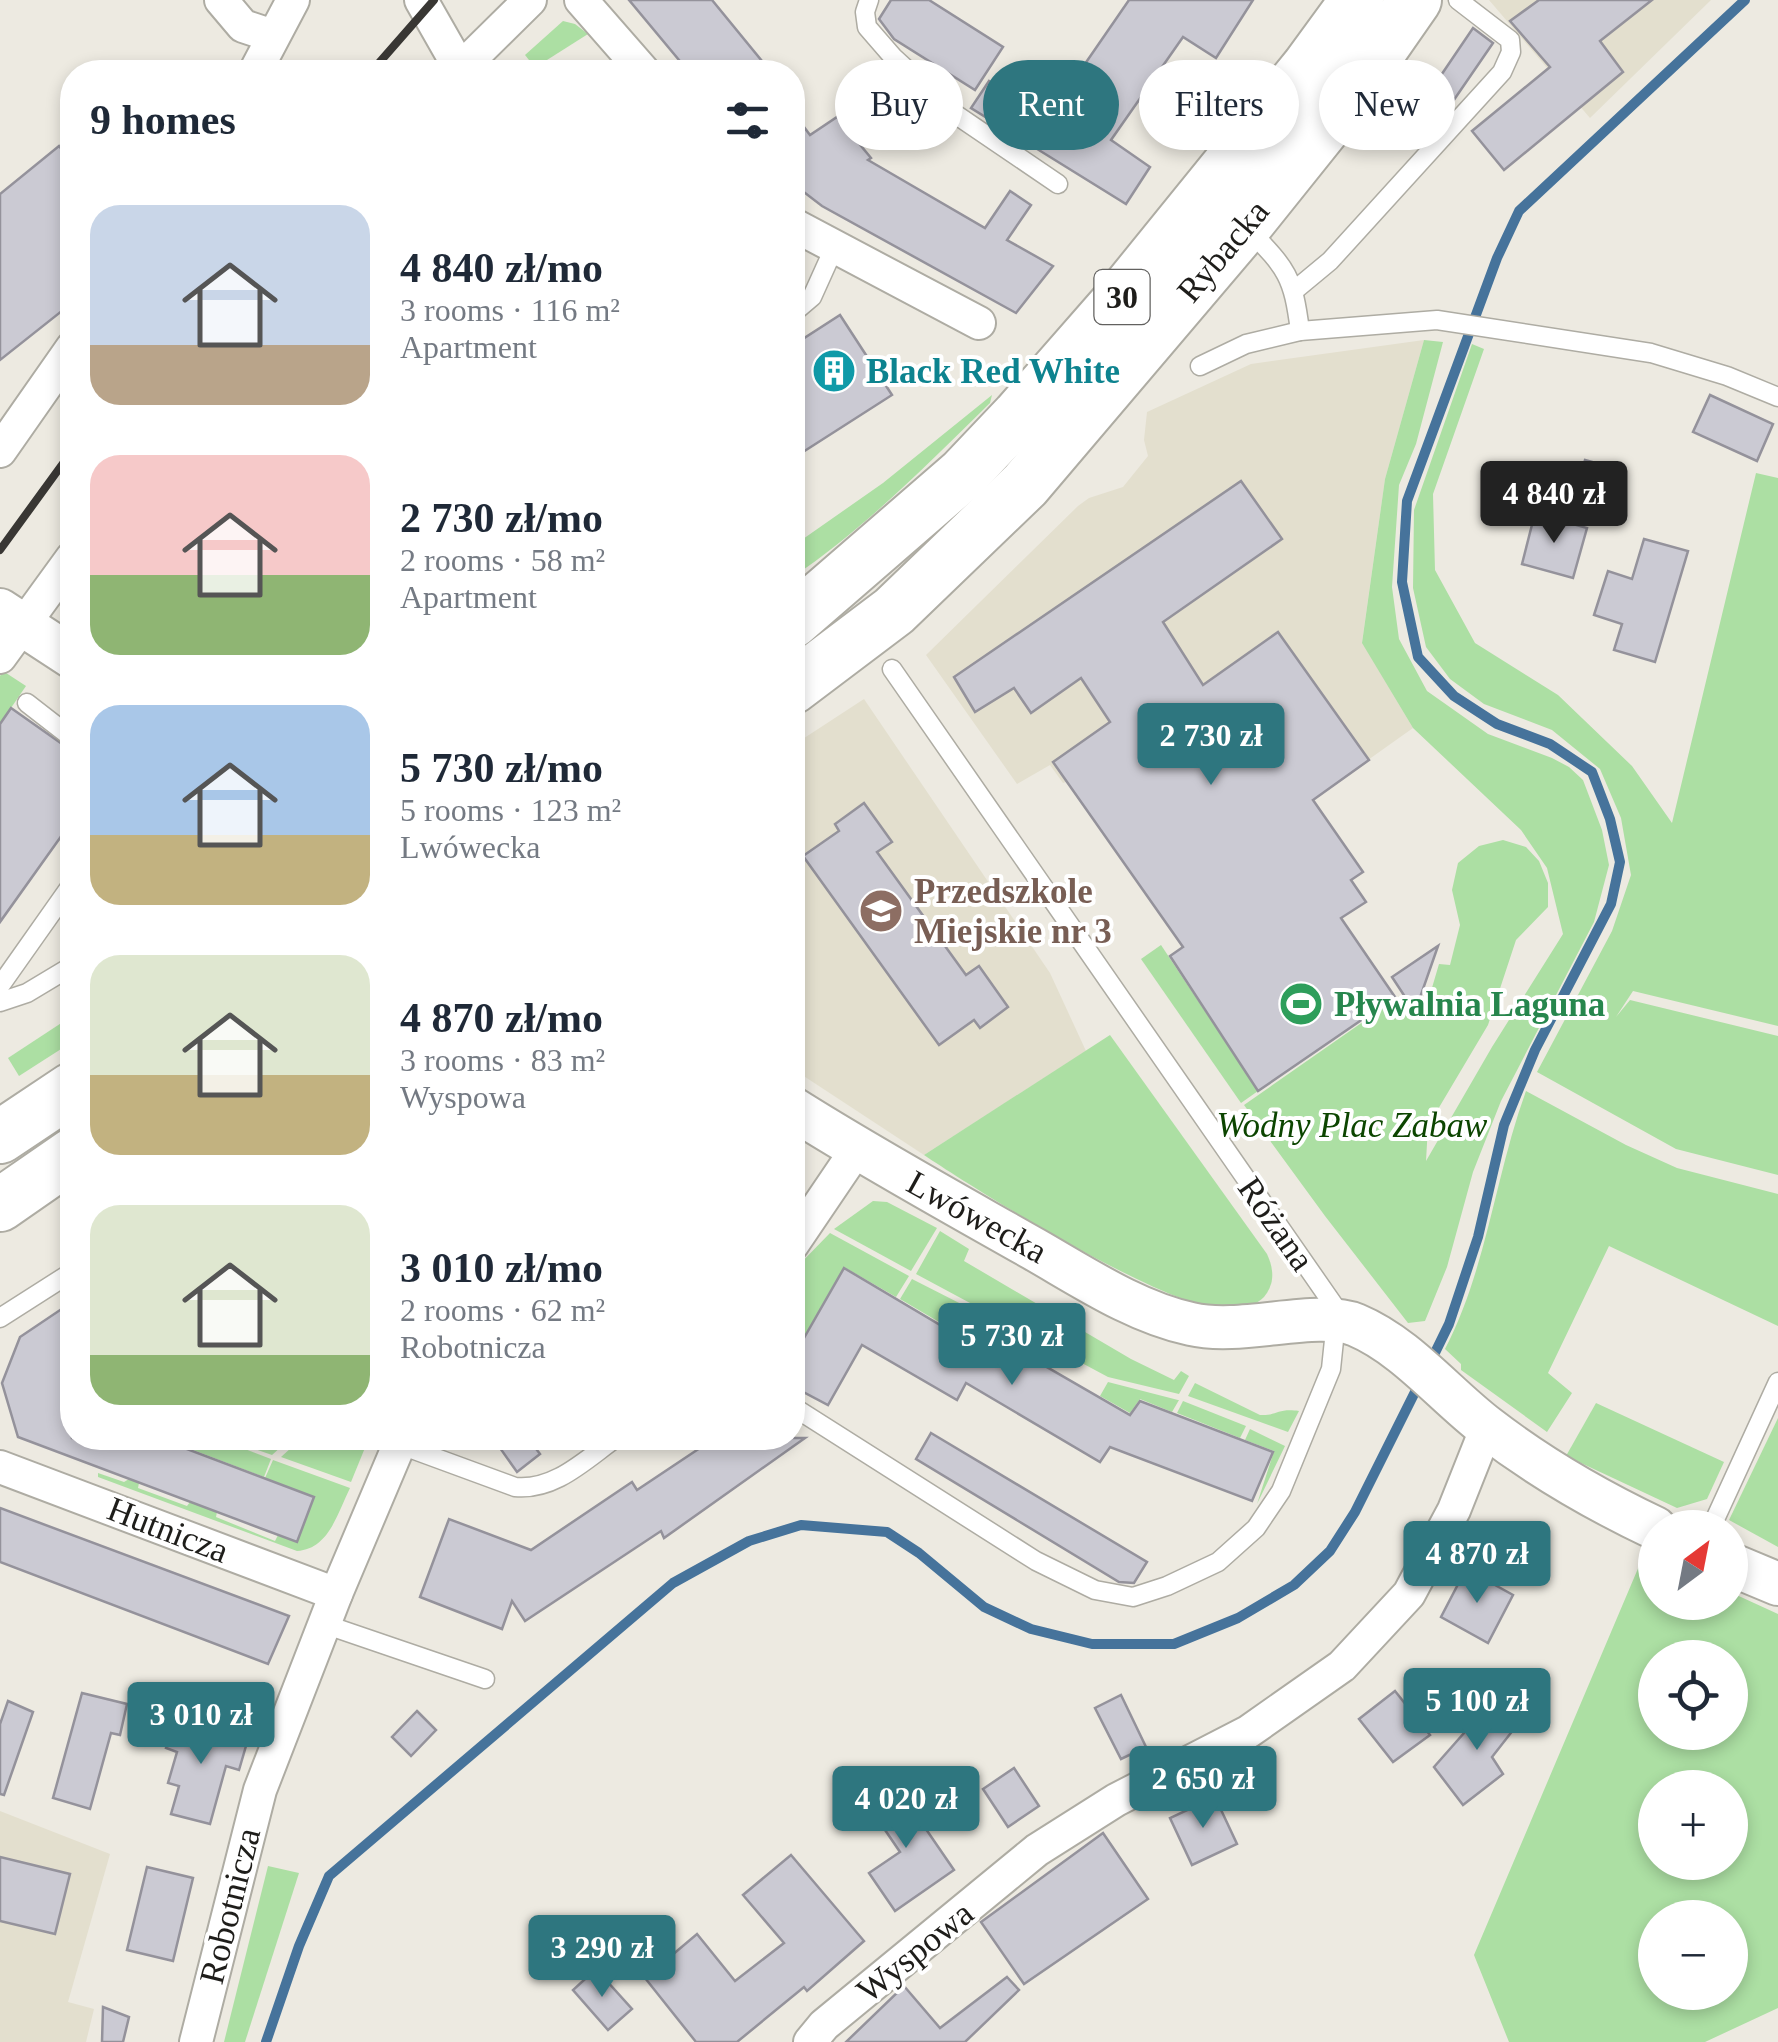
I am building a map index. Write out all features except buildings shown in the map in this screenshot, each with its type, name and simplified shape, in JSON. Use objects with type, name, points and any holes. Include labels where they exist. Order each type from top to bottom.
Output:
[{"type":"main road","name":"Rybacka","points":[[805,611],[936,499],[1018,416],[1308,68],[1357,0]]},
{"type":"main road","name":"Rybacka","points":[[805,678],[894,611],[1025,485],[1245,226],[1342,104],[1415,0]]},
{"type":"main road","points":[[0,1137],[60,1097]]},
{"type":"main road","points":[[0,1205],[60,1163]]},
{"type":"street","points":[[220,0],[243,26],[274,36]]},
{"type":"street","points":[[262,60],[292,0]]},
{"type":"street","points":[[421,0],[454,60]]},
{"type":"street","points":[[471,60],[530,0]]},
{"type":"street","points":[[581,0],[634,60]]},
{"type":"street","points":[[805,231],[979,324]]},
{"type":"street","points":[[0,451],[60,365]]},
{"type":"street","points":[[60,572],[8,631],[60,652]]},
{"type":"street","name":"Lwówecka","points":[[805,1116],[1113,1293],[1164,1316],[1214,1328],[1340,1321]]},
{"type":"street","points":[[805,1226],[857,1149]]},
{"type":"street","name":"Różana","points":[[1340,1321],[1394,1347],[1487,1427],[1579,1489],[1638,1519]]},
{"type":"street","name":"Wyspowa","points":[[810,2042],[824,2026],[1037,1850],[1116,1800],[1248,1732],[1342,1666],[1409,1594],[1454,1510],[1487,1427]]},
{"type":"street","name":"Robotnicza","points":[[196,2042],[260,1790],[396,1450]]},
{"type":"street","name":"Hutnicza","points":[[0,1467],[330,1609]]},
{"type":"street","points":[[1748,1572],[1778,1584]]},
{"type":"lane","points":[[869,0],[864,12],[867,27],[893,57],[955,114],[1058,184]]},
{"type":"lane","points":[[1295,290],[1330,262],[1502,72],[1511,52],[1510,40],[1458,0]]},
{"type":"lane","points":[[1245,226],[1286,270],[1295,290],[1300,331]]},
{"type":"lane","points":[[805,303],[812,297],[835,246]]},
{"type":"lane","points":[[1200,366],[1246,344],[1300,331],[1437,320],[1651,352],[1778,397]]},
{"type":"lane","name":"Różana","points":[[892,670],[1340,1321]]},
{"type":"lane","points":[[27,704],[60,729]]},
{"type":"lane","points":[[0,986],[60,901]]},
{"type":"lane","points":[[0,1002],[27,993],[60,973]]},
{"type":"lane","points":[[0,1318],[60,1280]]},
{"type":"lane","points":[[805,1414],[1036,1561],[1095,1590],[1133,1597],[1218,1562],[1256,1528],[1281,1490],[1331,1369],[1340,1321]]},
{"type":"lane","points":[[1719,1510],[1778,1382]]},
{"type":"lane","points":[[422,1450],[516,1488],[530,1489],[555,1481],[599,1450]]},
{"type":"lane","points":[[330,1609],[486,1680]]},
{"type":"shaded area","points":[[1489,0],[1711,0],[1590,118]]},
{"type":"shaded area","points":[[1424,340],[1385,479],[1362,642],[1413,728],[1157,910],[1050,765],[1017,784],[926,655],[1078,506],[1089,498],[1123,487],[1148,456],[1144,440],[1147,412],[1251,364]]},
{"type":"shaded area","points":[[864,699],[1050,973],[1086,1051],[924,1155],[805,1077],[805,738]]},
{"type":"shaded area","points":[[0,1811],[110,1854],[68,2002],[94,2009],[86,2042],[0,2042]]},
{"type":"green space","points":[[563,21],[588,34],[547,60],[529,60],[525,55]]},
{"type":"green space","name":"Wodny Plac Zabaw","points":[[1424,340],[1443,342],[1416,444],[1399,485],[1392,587],[1399,639],[1427,691],[1488,734],[1552,758],[1583,780],[1602,830],[1609,865],[1594,922],[1501,1101],[1473,1172],[1447,1267],[1425,1321],[1408,1323],[1244,1105],[1400,996],[1417,1014],[1429,998],[1439,964],[1450,965],[1460,925],[1452,890],[1458,863],[1479,846],[1503,840],[1526,847],[1539,861],[1548,883],[1548,907],[1516,940],[1488,1025],[1428,1126],[1426,1161],[1563,934],[1547,868],[1521,830],[1413,728],[1362,643],[1385,479]]},
{"type":"green space","points":[[1472,344],[1484,349],[1433,494],[1435,570],[1475,643],[1558,695],[1632,766],[1672,823],[1756,473],[1778,478],[1778,1026],[1633,991],[1616,1017],[1630,1000],[1778,1036],[1778,1175],[1676,1149],[1537,1072],[1612,931],[1631,875],[1621,818],[1600,769],[1552,730],[1484,704],[1450,679],[1426,647],[1413,588],[1414,510]]},
{"type":"green space","points":[[992,395],[990,403],[895,494],[805,568],[805,538],[883,483]]},
{"type":"green space","points":[[3,671],[26,686],[0,724],[0,676]]},
{"type":"green space","points":[[1161,945],[1258,1091],[1241,1103],[1141,959]]},
{"type":"green space","points":[[60,1024],[60,1050],[19,1076],[8,1058]]},
{"type":"green space","points":[[1110,1035],[1267,1254],[1272,1282],[1264,1297],[1252,1306],[1237,1311],[1209,1308],[1127,1274],[1032,1222],[924,1155]]},
{"type":"green space","points":[[1526,1091],[1677,1168],[1778,1194],[1778,1326],[1609,1246],[1548,1373],[1572,1393],[1547,1432],[1461,1370],[1461,1364],[1445,1349],[1471,1286]]},
{"type":"green space","points":[[873,1201],[887,1202],[937,1228],[911,1271],[834,1229]]},
{"type":"green space","points":[[940,1231],[969,1249],[964,1261],[1131,1359],[1174,1380],[1181,1371],[1189,1376],[1179,1394],[1108,1377],[916,1274]]},
{"type":"green space","points":[[830,1233],[909,1276],[896,1297],[844,1267],[805,1335],[805,1259]]},
{"type":"green space","points":[[912,1279],[971,1309],[956,1332],[900,1299]]},
{"type":"green space","points":[[975,1311],[1043,1347],[1035,1359],[993,1334],[984,1348],[961,1334]]},
{"type":"green space","points":[[1108,1382],[1179,1400],[1172,1412],[1140,1399],[1130,1413],[1100,1396]]},
{"type":"green space","points":[[1195,1383],[1260,1415],[1299,1411],[1288,1432],[1188,1396]]},
{"type":"green space","points":[[1183,1401],[1246,1426],[1240,1438],[1177,1413]]},
{"type":"green space","points":[[1596,1403],[1724,1462],[1707,1499],[1677,1508],[1566,1456]]},
{"type":"green space","points":[[1778,1418],[1778,1547],[1748,1530],[1748,1510],[1734,1510]]},
{"type":"green space","points":[[1250,1429],[1285,1446],[1257,1504],[1274,1451],[1245,1440]]},
{"type":"green space","points":[[193,1450],[247,1450],[271,1459],[264,1477]]},
{"type":"green space","points":[[289,1450],[364,1450],[351,1482],[281,1457]]},
{"type":"green space","points":[[273,1460],[350,1488],[331,1528],[308,1549],[297,1551],[98,1477],[98,1473],[124,1482],[129,1479],[139,1483],[138,1488],[217,1512],[216,1517],[275,1541],[278,1535],[297,1541],[314,1498],[265,1478]]},
{"type":"green space","points":[[1638,1568],[1638,1620],[1748,1620],[1748,1600],[1778,1614],[1778,2008],[1705,2042],[1509,2042],[1474,1955]]},
{"type":"green space","points":[[268,1866],[299,1873],[245,2042],[224,2042]]},
{"type":"waterway","points":[[1429,1365],[1449,1324],[1478,1237],[1504,1125],[1535,1050],[1611,904],[1620,862],[1610,819],[1592,772],[1550,744],[1497,724],[1454,696],[1418,657],[1402,582],[1407,501],[1497,258],[1519,211],[1745,0]]},
{"type":"waterway","points":[[266,2042],[299,1946],[329,1876],[673,1583],[749,1541],[801,1525],[887,1532],[984,1607],[1031,1629],[1092,1644],[1174,1644],[1238,1618],[1294,1585],[1330,1551],[1355,1512],[1421,1380]]},
{"type":"railway","points":[[382,60],[434,0]]},
{"type":"railway","points":[[0,550],[60,468]]},
{"type":"place","name":"Black Red White","points":[[834,371]]},
{"type":"place","name":"Przedszkole Miejskie nr 3","points":[[881,911]]},
{"type":"place","name":"Pływalnia Laguna","points":[[1301,1004]]}]
